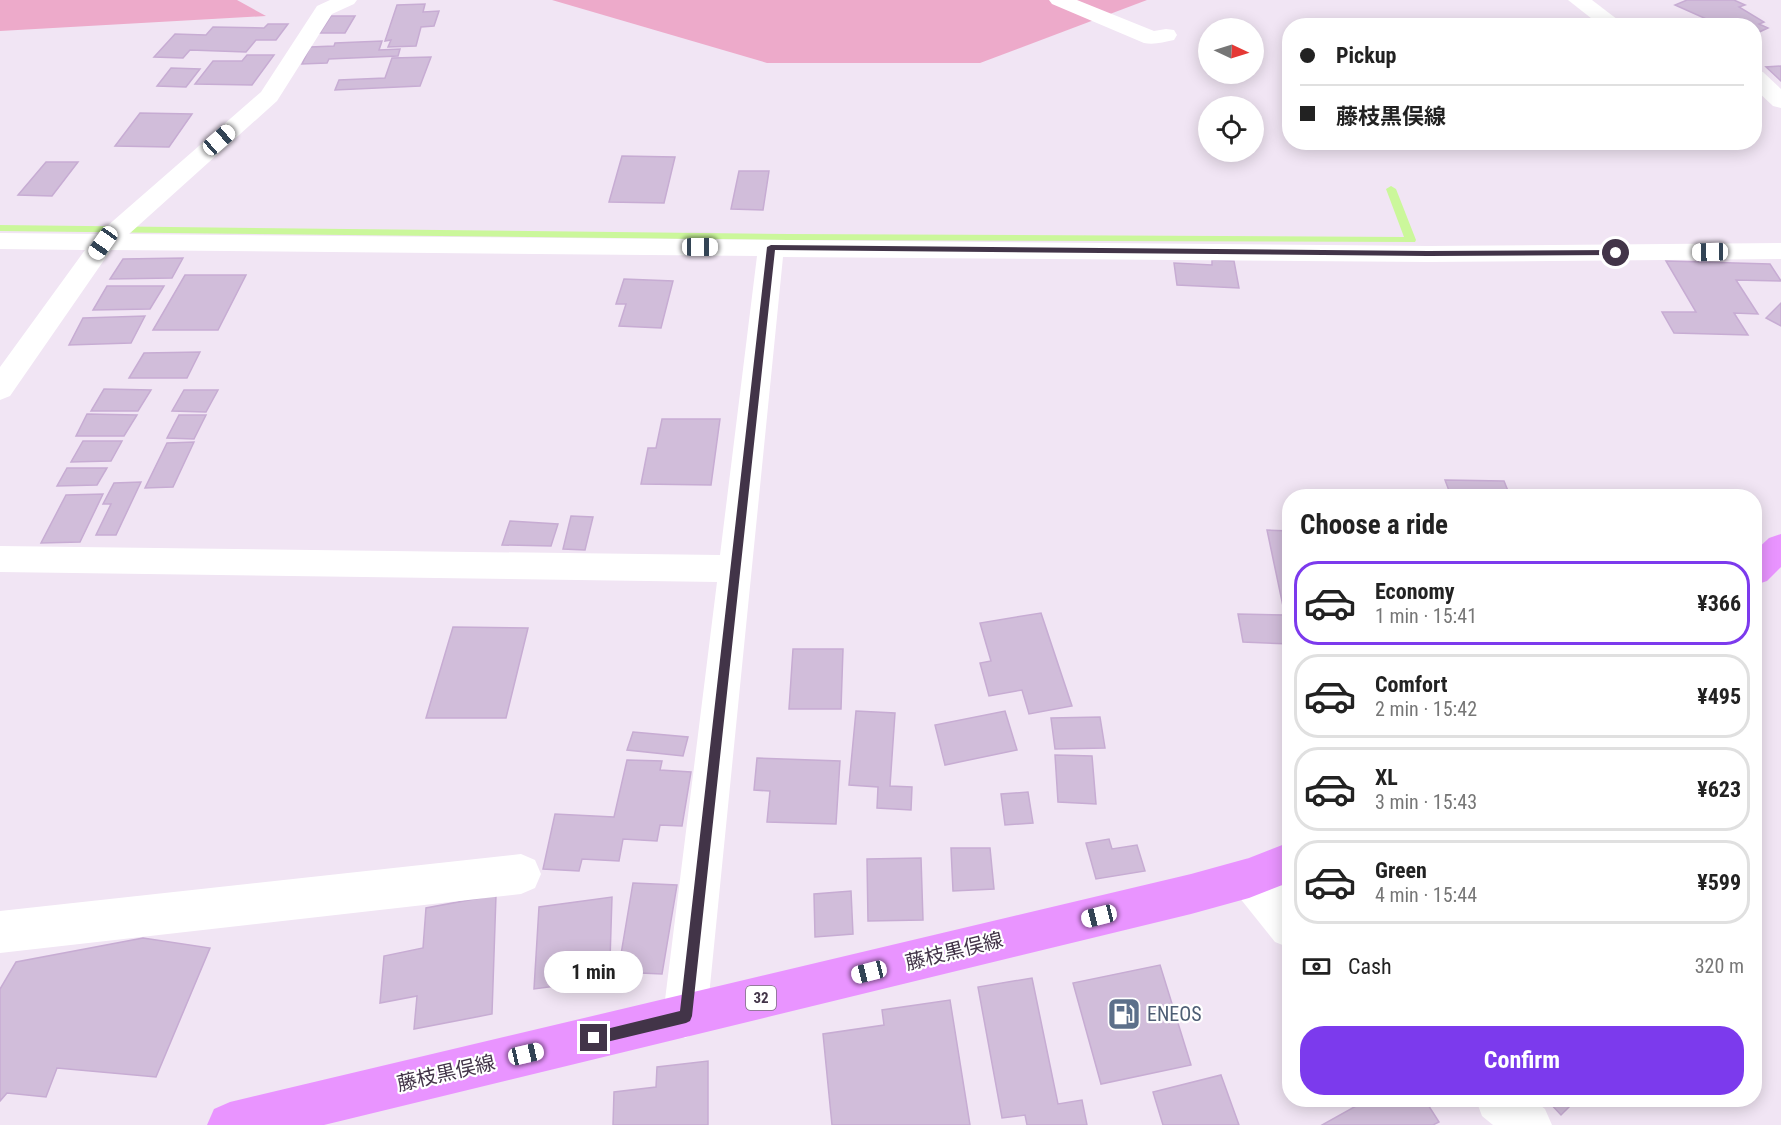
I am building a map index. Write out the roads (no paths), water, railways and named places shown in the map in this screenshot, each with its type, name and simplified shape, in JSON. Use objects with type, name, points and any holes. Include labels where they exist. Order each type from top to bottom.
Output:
[{"type":"main road","points":[[1762,565],[1781,547]]},
{"type":"main road","name":"藤枝黒俣線","points":[[230,1125],[1249,878],[1282,865]]},
{"type":"street","points":[[0,388],[103,243],[269,96],[324,10],[347,0]]},
{"type":"street","points":[[1059,0],[1152,38],[1166,35]]},
{"type":"street","points":[[1578,0],[1604,18]]},
{"type":"street","points":[[1762,83],[1781,100]]},
{"type":"street","points":[[0,242],[1428,254],[1781,251]]},
{"type":"street","points":[[686,1016],[771,247]]},
{"type":"street","points":[[0,559],[735,569]]},
{"type":"street","points":[[0,932],[521,874]]},
{"type":"street","points":[[1249,878],[1282,917]]},
{"type":"street","points":[[1507,1107],[1529,1125]]},
{"type":"waterway","points":[[0,228],[789,237],[1411,240],[1391,189]]},
{"type":"place","name":"ENEOS","points":[[1124,1014]]}]
